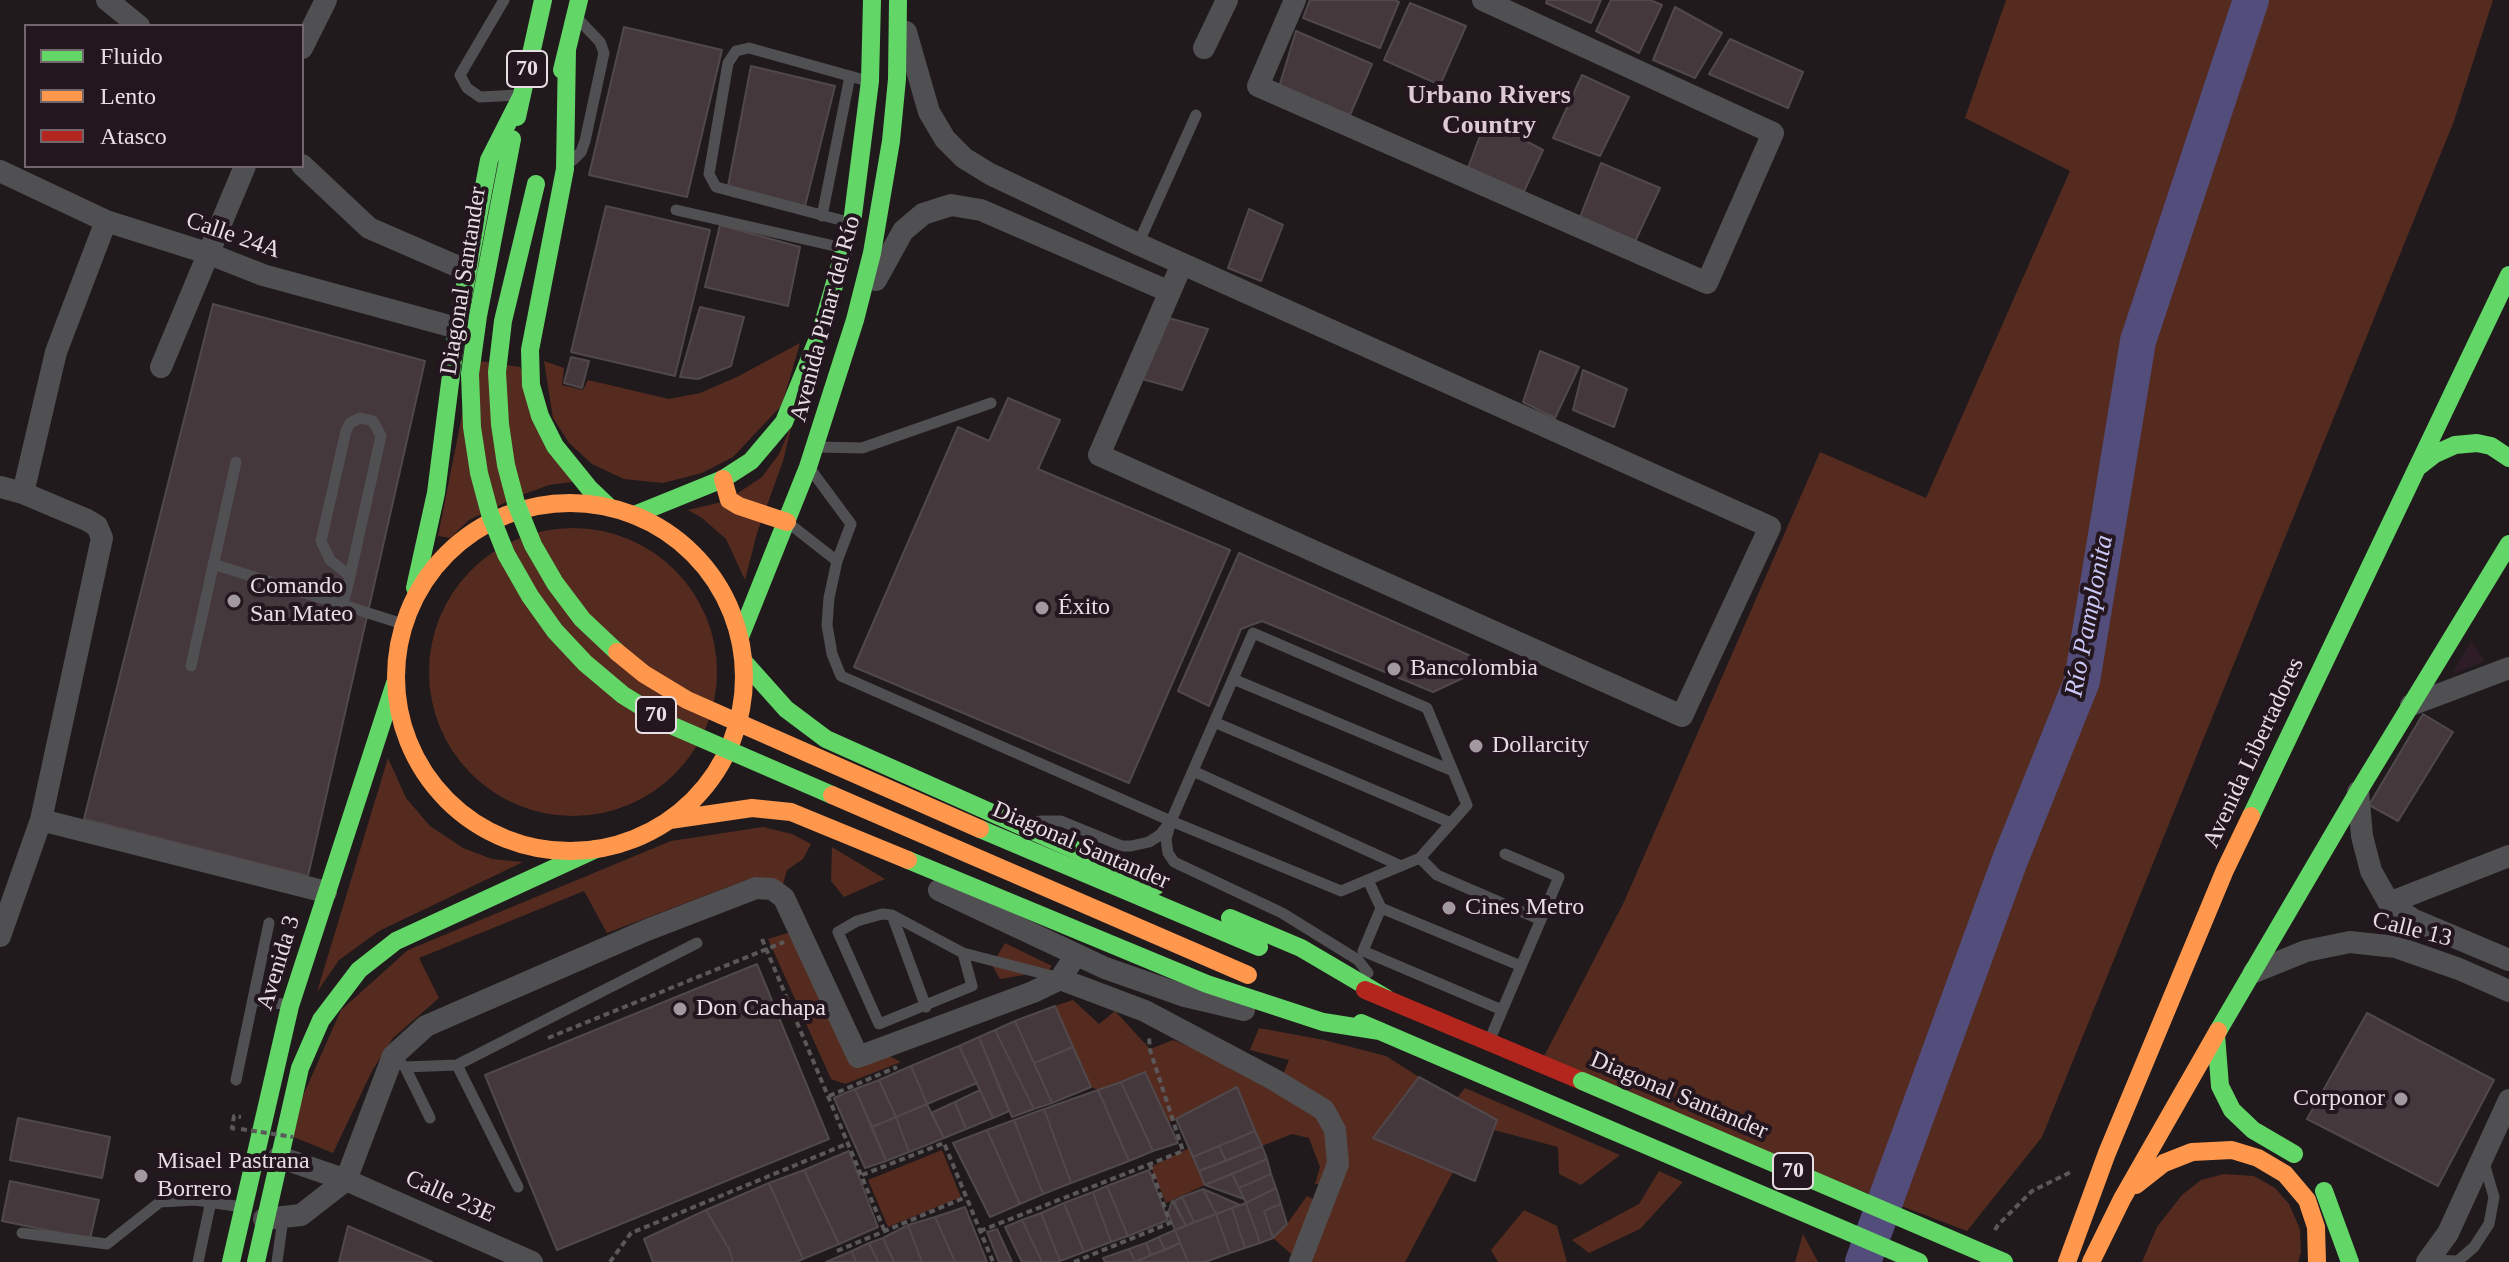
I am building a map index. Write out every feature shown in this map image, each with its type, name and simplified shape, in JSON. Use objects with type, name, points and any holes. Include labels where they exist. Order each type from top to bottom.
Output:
[{"type":"main road","name":"70","points":[[522,95],[543,0]]},
{"type":"main road","name":"Avenida Pinar del Río","points":[[634,515],[723,479],[751,461],[784,422],[821,331],[852,223],[870,81],[872,0]]},
{"type":"main road","name":"Avenida Pinar del Río","points":[[740,637],[815,447],[855,320],[875,240],[891,141],[897,79],[898,4]]},
{"type":"main road","name":"70","points":[[547,139],[577,8]]},
{"type":"main road","points":[[567,49],[565,169],[530,350],[531,385],[540,416],[555,446],[609,507]]},
{"type":"main road","name":"Diagonal Santander","points":[[522,95],[478,316],[470,374],[472,427],[479,473],[490,514],[506,554],[530,596],[555,631],[585,663],[623,695],[673,726],[1262,982],[1919,1262]]},
{"type":"main road","points":[[411,604],[436,493],[457,328],[489,160],[522,95]]},
{"type":"main road","name":"Diagonal Santander","points":[[538,176],[503,321],[497,372],[500,424],[516,503],[533,545],[555,583],[582,619],[644,674],[687,700],[924,806],[1489,1041],[2004,1262]]},
{"type":"main road","name":"Avenida Libertadores","points":[[2067,1262],[2107,1153],[2225,870],[2509,275]]},
{"type":"main road","points":[[2415,469],[2435,454],[2455,445],[2477,443],[2491,446],[2509,458]]},
{"type":"main road","points":[[723,479],[729,500],[787,522]]},
{"type":"main road","points":[[256,1262],[274,1219],[279,1157],[293,1090],[306,1052],[321,1020],[359,970],[396,941],[524,880],[596,849],[637,838],[669,820],[703,789],[728,751],[740,717],[745,680],[740,637],[722,590],[702,563],[664,530],[609,507],[556,503],[521,510],[488,523],[445,555],[427,577],[403,624],[395,683],[401,724],[417,763],[429,781],[458,811],[493,834],[533,847],[575,851],[596,849]]},
{"type":"main road","points":[[2091,1262],[2122,1199],[2216,1035],[2358,792],[2509,544]]},
{"type":"main road","points":[[744,662],[786,709],[818,734],[1007,821],[1301,948],[1386,998]]},
{"type":"main road","name":"Avenida 3","points":[[231,1262],[290,1006],[395,683]]},
{"type":"main road","points":[[669,820],[767,807],[791,812],[1231,993],[1323,1022],[1380,1031]]},
{"type":"main road","points":[[2216,1035],[2220,1086],[2232,1110],[2253,1130],[2289,1150],[2310,1168],[2330,1205],[2350,1262]]},
{"type":"main road","points":[[2122,1199],[2154,1170],[2183,1155],[2210,1150],[2248,1154],[2276,1168],[2302,1192],[2316,1227],[2317,1262]]},
{"type":"street","points":[[107,0],[137,24]]},
{"type":"street","points":[[304,44],[326,0]]},
{"type":"street","points":[[1204,48],[1227,0]]},
{"type":"street","points":[[1295,0],[1258,86],[1707,283],[1773,133],[1483,0]]},
{"type":"street","points":[[898,4],[929,112],[945,139],[964,158],[990,174],[1182,264],[1770,527],[1682,716],[1099,455],[1182,264]]},
{"type":"street","points":[[304,167],[369,228],[468,271]]},
{"type":"street","points":[[161,367],[244,168]]},
{"type":"street","name":"Calle 24A","points":[[0,171],[106,221],[207,253],[263,275],[457,328]]},
{"type":"street","points":[[855,320],[903,231],[923,214],[951,205],[981,210],[1170,292]]},
{"type":"street","points":[[23,493],[56,352],[106,221]]},
{"type":"street","points":[[1124,272],[1138,244]]},
{"type":"street","points":[[0,487],[23,493],[97,526],[102,538],[41,820],[0,936]]},
{"type":"street","points":[[2411,705],[2509,668]]},
{"type":"street","name":"Calle 13","points":[[2358,792],[2362,836],[2371,871],[2389,903],[2414,920],[2509,960]]},
{"type":"street","points":[[41,820],[326,892]]},
{"type":"street","points":[[849,835],[901,870],[1076,955],[1138,981],[1206,1003],[1323,1022]]},
{"type":"street","points":[[2389,903],[2509,856]]},
{"type":"street","points":[[274,1219],[301,1215],[346,1180],[399,1061],[426,1026],[707,905],[756,888],[772,889],[784,898],[858,1057],[1033,992],[1060,979],[1076,955]]},
{"type":"street","name":"Calle 13","points":[[2254,972],[2306,951],[2350,942],[2396,947],[2509,991]]},
{"type":"street","points":[[1060,979],[1145,1011],[1273,1079],[1324,1110],[1335,1130],[1338,1164],[1299,1262]]},
{"type":"street","points":[[2428,1261],[2448,1233],[2509,1100]]},
{"type":"street","name":"Calle 23E","points":[[279,1157],[346,1180],[532,1262]]},
{"type":"lane","points":[[504,0],[460,75],[467,88],[480,97],[522,95]]},
{"type":"lane","points":[[565,169],[581,152],[585,141],[604,53],[577,8]]},
{"type":"lane","points":[[852,223],[716,187],[709,174],[728,63],[736,51],[749,48],[870,81]]},
{"type":"lane","points":[[822,216],[850,76]]},
{"type":"lane","points":[[1138,244],[1196,115]]},
{"type":"lane","points":[[676,210],[845,248]]},
{"type":"lane","points":[[815,447],[862,448],[991,403]]},
{"type":"lane","points":[[343,605],[350,576],[381,436],[373,421],[360,418],[350,423],[346,431],[321,541],[330,560],[350,576]]},
{"type":"lane","points":[[191,666],[236,462]]},
{"type":"lane","points":[[808,467],[851,524],[837,561],[827,625],[832,654],[841,676],[1171,821],[1341,891],[1420,858],[1467,805],[1427,708],[1253,633],[1171,821],[1160,835],[1149,842],[1122,846],[1061,821],[1007,821]]},
{"type":"lane","points":[[787,522],[837,561]]},
{"type":"lane","points":[[213,564],[403,624]]},
{"type":"lane","points":[[1233,679],[1453,771]]},
{"type":"lane","points":[[1214,722],[1451,823]]},
{"type":"lane","points":[[1193,771],[1401,866]]},
{"type":"lane","points":[[1171,821],[1167,847],[1174,862],[1282,913],[1358,960],[1386,998]]},
{"type":"lane","points":[[1489,1041],[1559,877],[1505,854]]},
{"type":"lane","points":[[1420,858],[1437,875],[1541,920]]},
{"type":"lane","points":[[1368,880],[1381,908],[1521,966]]},
{"type":"lane","points":[[1381,908],[1363,951],[1502,1010]]},
{"type":"lane","points":[[963,953],[972,986],[879,1024],[838,932],[857,921],[882,914],[892,915],[963,953],[1060,979]]},
{"type":"lane","points":[[892,915],[926,1007]]},
{"type":"lane","points":[[236,1080],[269,923]]},
{"type":"lane","points":[[399,1061],[457,1065],[697,943]]},
{"type":"lane","points":[[253,1000],[290,1006]]},
{"type":"lane","points":[[399,1061],[430,1118]]},
{"type":"lane","points":[[457,1065],[518,1187]]},
{"type":"lane","points":[[2428,1261],[2458,1261],[2474,1247],[2489,1224],[2494,1197],[2483,1159]]},
{"type":"lane","points":[[198,1262],[211,1201]]},
{"type":"lane","points":[[22,1233],[107,1244],[160,1202],[211,1201],[243,1207]]},
{"type":"lane","points":[[274,1219],[277,1262]]},
{"type":"path","points":[[548,1038],[801,934]]},
{"type":"path","points":[[762,939],[885,1232]]},
{"type":"path","points":[[980,1231],[1183,1151],[1150,1050],[1145,1011]]},
{"type":"path","points":[[241,1129],[293,1137]]},
{"type":"path","points":[[610,1262],[631,1233],[849,1143]]},
{"type":"path","points":[[862,1175],[944,1143],[993,1262]]},
{"type":"path","points":[[1992,1237],[1998,1225],[2032,1191],[2107,1153]]},
{"type":"path","points":[[1074,1262],[1170,1223],[1150,1165]]},
{"type":"path","points":[[837,1251],[966,1197]]},
{"type":"shaded area","points":[[2006,0],[2493,0],[2454,121],[2042,1137],[1967,1231],[1538,1068],[1624,902],[1820,452],[1926,498],[2070,171],[1965,118]]},
{"type":"shaded area","points":[[800,343],[782,405],[733,457],[702,473],[663,483],[624,479],[592,464],[569,443],[553,418],[544,361],[564,368],[562,385],[583,390],[588,380],[669,399],[700,393]]},
{"type":"shaded area","points":[[473,360],[520,367],[572,482],[549,485],[519,496],[469,520],[450,538],[438,536]]},
{"type":"shaded area","points":[[792,424],[745,580],[726,539],[688,510],[726,501],[762,477],[779,454]]},
{"type":"shaded area","points":[[573,528],[601,531],[628,539],[653,552],[675,570],[693,592],[706,617],[714,644],[717,672],[714,700],[706,727],[693,752],[675,774],[653,792],[628,805],[601,813],[573,816],[545,813],[518,805],[493,792],[471,774],[453,752],[440,727],[432,700],[429,672],[432,644],[440,617],[453,592],[471,570],[493,552],[518,539],[545,531]]},
{"type":"shaded area","points":[[2471,641],[2485,661],[2452,674]]},
{"type":"shaded area","points":[[388,758],[406,798],[430,826],[463,848],[492,859],[523,862],[379,931],[339,960],[317,992]]},
{"type":"shaded area","points":[[763,827],[792,834],[811,844],[803,859],[787,870],[779,898],[746,880],[607,933],[584,891],[419,958],[439,998],[393,1038],[372,1071],[333,1153],[286,1134],[341,1010],[408,950],[671,841]]},
{"type":"shaded area","points":[[832,847],[885,879],[844,897],[831,881]]},
{"type":"shaded area","points":[[794,931],[863,1043],[901,1062],[845,1084],[831,1079],[768,939]]},
{"type":"shaded area","points":[[1005,943],[1052,966],[1048,971],[1000,979],[992,965]]},
{"type":"shaded area","points":[[1073,1000],[1099,1024],[1115,1011],[1150,1049],[1173,1040],[1264,1077],[1334,1132],[1328,1185],[1315,1184],[1320,1167],[1309,1138],[1292,1134],[1262,1146],[1237,1087],[1169,1122],[1145,1072],[1098,1090],[1091,1087],[1055,1006]]},
{"type":"shaded area","points":[[1259,1028],[1386,1056],[1419,1077],[1374,1138],[1453,1172],[1405,1262],[1302,1262],[1339,1131],[1281,1079],[1289,1060],[1250,1050]]},
{"type":"shaded area","points":[[1465,1088],[1620,1155],[1581,1185],[1559,1174],[1558,1147],[1494,1130],[1497,1120],[1457,1098]]},
{"type":"shaded area","points":[[1189,1148],[1205,1185],[1166,1203],[1151,1167]]},
{"type":"shaded area","points":[[942,1150],[961,1197],[888,1227],[868,1180]]},
{"type":"shaded area","points":[[1659,1171],[1683,1182],[1640,1229],[1589,1253],[1572,1240],[1639,1204]]},
{"type":"shaded area","points":[[2224,1174],[2254,1176],[2275,1188],[2289,1204],[2300,1229],[2298,1262],[2142,1262],[2157,1227],[2182,1195],[2201,1180]]},
{"type":"shaded area","points":[[1307,1196],[1322,1204],[1299,1261],[1273,1238]]},
{"type":"shaded area","points":[[1524,1210],[1557,1226],[1567,1262],[1498,1262],[1491,1250]]},
{"type":"shaded area","points":[[1803,1234],[1818,1262],[1795,1262]]},
{"type":"building","points":[[1310,0],[1399,2],[1380,48],[1303,18]]},
{"type":"building","points":[[1547,0],[1601,0],[1591,23],[1546,3]]},
{"type":"building","points":[[1611,0],[1650,0],[1662,5],[1639,53],[1596,31]]},
{"type":"building","points":[[1410,3],[1466,26],[1440,85],[1384,60]]},
{"type":"building","points":[[1675,7],[1722,33],[1695,78],[1653,60]]},
{"type":"building","points":[[624,27],[722,50],[687,197],[589,175]]},
{"type":"building","points":[[1296,31],[1372,64],[1350,115],[1279,87]]},
{"type":"building","points":[[1730,39],[1803,72],[1788,108],[1709,74]]},
{"type":"building","points":[[751,66],[835,86],[805,206],[728,186]]},
{"type":"building","points":[[1582,75],[1629,97],[1600,156],[1553,138]]},
{"type":"building","points":[[1486,120],[1543,150],[1521,198],[1466,173]]},
{"type":"building","points":[[1601,163],[1660,188],[1633,246],[1577,225]]},
{"type":"building","points":[[606,206],[710,230],[675,376],[571,352]]},
{"type":"building","points":[[1249,209],[1283,225],[1261,281],[1228,268]]},
{"type":"building","points":[[720,225],[800,247],[788,306],[705,287]]},
{"type":"building","points":[[213,304],[425,361],[308,876],[84,819]]},
{"type":"building","points":[[700,307],[744,317],[731,366],[698,379],[680,377]]},
{"type":"building","points":[[1169,318],[1208,329],[1182,390],[1142,379]]},
{"type":"building","points":[[1540,351],[1579,367],[1555,418],[1523,402]]},
{"type":"building","points":[[571,357],[589,361],[582,388],[564,383]]},
{"type":"building","points":[[1583,370],[1627,389],[1614,427],[1573,410]]},
{"type":"building","name":"Éxito","points":[[1008,398],[1060,420],[1038,469],[1230,550],[1129,783],[854,667],[958,427],[989,441]]},
{"type":"building","points":[[1239,553],[1491,665],[1433,692],[1262,621],[1241,629],[1209,706],[1178,691]]},
{"type":"building","points":[[2423,714],[2453,732],[2398,821],[2369,805]]},
{"type":"building","points":[[757,964],[829,1139],[557,1250],[485,1075]]},
{"type":"building","points":[[1055,1006],[1073,1047],[1034,1063],[1015,1021]]},
{"type":"building","name":"Corponor","points":[[2367,1013],[2494,1080],[2438,1186],[2307,1119]]},
{"type":"building","points":[[1015,1021],[1052,1103],[1034,1109],[995,1030]]},
{"type":"building","points":[[995,1030],[1034,1109],[1012,1117],[979,1037]]},
{"type":"building","points":[[979,1037],[1009,1111],[993,1118],[959,1046]]},
{"type":"building","points":[[959,1046],[977,1083],[927,1104],[911,1066]]},
{"type":"building","points":[[1073,1047],[1091,1087],[1052,1103],[1034,1063]]},
{"type":"building","points":[[911,1066],[927,1104],[896,1117],[879,1080]]},
{"type":"building","points":[[1145,1072],[1178,1143],[1153,1151],[1121,1082]]},
{"type":"building","points":[[1419,1077],[1497,1120],[1475,1181],[1373,1138]]},
{"type":"building","points":[[879,1080],[896,1117],[872,1127],[855,1089]]},
{"type":"building","points":[[1121,1082],[1153,1151],[1129,1161],[1098,1090]]},
{"type":"building","points":[[1237,1087],[1255,1131],[1193,1157],[1176,1119]]},
{"type":"building","points":[[855,1089],[886,1161],[865,1168],[834,1098]]},
{"type":"building","points":[[980,1090],[993,1118],[966,1129],[955,1102]]},
{"type":"building","points":[[1098,1090],[1129,1161],[1071,1183],[1044,1109]]},
{"type":"building","points":[[955,1102],[966,1129],[944,1138],[931,1113]]},
{"type":"building","points":[[927,1104],[944,1138],[909,1152],[896,1117]]},
{"type":"building","points":[[1044,1109],[1071,1183],[1043,1194],[1014,1120]]},
{"type":"building","points":[[896,1117],[909,1152],[886,1161],[872,1127]]},
{"type":"building","points":[[18,1118],[110,1137],[102,1178],[10,1160]]},
{"type":"building","points":[[1014,1120],[1043,1194],[1020,1204],[987,1130]]},
{"type":"building","points":[[987,1130],[1020,1204],[990,1217],[953,1143]]},
{"type":"building","points":[[1255,1131],[1262,1146],[1226,1161],[1219,1146]]},
{"type":"building","points":[[1219,1146],[1226,1161],[1199,1171],[1193,1157]]},
{"type":"building","points":[[1262,1146],[1267,1159],[1205,1185],[1199,1171]]},
{"type":"building","points":[[849,1151],[878,1227],[839,1244],[804,1170]]},
{"type":"building","points":[[1267,1159],[1271,1174],[1239,1188],[1232,1174]]},
{"type":"building","points":[[804,1170],[839,1244],[803,1259],[769,1183]]},
{"type":"building","points":[[1149,1170],[1168,1220],[1128,1236],[1107,1186]]},
{"type":"building","points":[[1232,1174],[1244,1199],[1205,1185]]},
{"type":"building","points":[[1271,1174],[1276,1188],[1246,1203],[1239,1188]]},
{"type":"building","points":[[10,1181],[99,1200],[90,1239],[2,1221]]},
{"type":"building","points":[[769,1183],[803,1259],[796,1262],[733,1262],[729,1249],[706,1210]]},
{"type":"building","points":[[1107,1186],[1128,1236],[1111,1242],[1093,1192]]},
{"type":"building","points":[[1276,1188],[1281,1204],[1264,1211],[1273,1238],[1260,1243],[1246,1203]]},
{"type":"building","points":[[1203,1189],[1240,1205],[1216,1214]]},
{"type":"building","points":[[1203,1189],[1216,1214],[1194,1222],[1182,1197]]},
{"type":"building","points":[[1093,1192],[1111,1242],[1084,1252],[1064,1203]]},
{"type":"building","points":[[1182,1197],[1194,1222],[1186,1226],[1174,1201]]},
{"type":"building","points":[[1172,1201],[1186,1226],[1175,1230],[1168,1213]]},
{"type":"building","points":[[1064,1203],[1084,1252],[1060,1261],[1041,1213]]},
{"type":"building","points":[[1246,1203],[1260,1243],[1245,1248],[1232,1208]]},
{"type":"building","points":[[1281,1204],[1287,1224],[1273,1238],[1264,1211]]},
{"type":"building","points":[[965,1207],[987,1262],[955,1262],[935,1217]]},
{"type":"building","points":[[1232,1208],[1245,1248],[1230,1253],[1216,1214]]},
{"type":"building","points":[[706,1210],[729,1249],[733,1262],[653,1262],[644,1239]]},
{"type":"building","points":[[1041,1213],[1060,1261],[1042,1262],[1022,1220]]},
{"type":"building","points":[[1216,1214],[1230,1253],[1205,1262],[1188,1262],[1175,1230]]},
{"type":"building","points":[[935,1217],[955,1262],[922,1262],[908,1225]]},
{"type":"building","points":[[1022,1220],[1042,1262],[1022,1262],[1005,1227]]},
{"type":"building","points":[[908,1225],[922,1262],[894,1262],[883,1238]]},
{"type":"building","points":[[348,1226],[432,1262],[339,1262]]},
{"type":"building","points":[[997,1229],[1012,1262],[999,1262],[987,1232]]},
{"type":"building","points":[[1175,1230],[1180,1243],[1165,1250],[1159,1237]]},
{"type":"building","points":[[1159,1237],[1165,1250],[1151,1255],[1146,1243]]},
{"type":"building","points":[[883,1238],[894,1262],[878,1262],[869,1243]]},
{"type":"building","points":[[869,1243],[878,1262],[856,1262],[852,1251]]},
{"type":"building","points":[[1146,1243],[1151,1255],[1135,1262],[1129,1249]]},
{"type":"building","points":[[1180,1243],[1188,1262],[1136,1262],[1151,1255]]},
{"type":"building","points":[[1129,1249],[1135,1262],[1105,1262],[1103,1258]]},
{"type":"building","points":[[852,1251],[856,1262],[826,1262]]},
{"type":"waterway","name":"Río Pamplonita","points":[[1863,1262],[2010,860],[2082,681],[2138,341],[2251,0]]},
{"type":"traffic: fast","points":[[517,117],[543,0]]},
{"type":"traffic: fast","points":[[562,70],[579,0]]},
{"type":"traffic: fast","points":[[634,515],[723,479],[751,461],[784,422],[821,331],[852,223],[870,81],[872,0]]},
{"type":"traffic: fast","points":[[740,637],[808,467],[855,320],[872,253],[891,141],[897,79],[898,0]]},
{"type":"traffic: fast","points":[[567,49],[565,169],[530,350],[531,385],[540,416],[555,446],[609,507]]},
{"type":"traffic: fast","points":[[415,588],[436,493],[457,328],[489,160],[522,95]]},
{"type":"traffic: fast","points":[[512,139],[470,374],[472,427],[479,473],[490,514],[506,554],[555,631],[585,663],[623,695],[673,726],[832,795]]},
{"type":"traffic: fast","points":[[536,184],[503,321],[497,372],[506,465],[516,503],[533,545],[555,583],[582,619],[617,652]]},
{"type":"traffic: fast","points":[[2251,816],[2509,275]]},
{"type":"traffic: fast","points":[[2417,468],[2435,454],[2455,445],[2477,443],[2491,446],[2509,458]]},
{"type":"traffic: fast","points":[[2218,1031],[2358,792],[2509,544]]},
{"type":"traffic: fast","points":[[744,662],[786,709],[826,739],[1156,886]]},
{"type":"traffic: fast","points":[[231,1262],[290,1006],[395,683]]},
{"type":"traffic: fast","points":[[980,829],[1259,947]]},
{"type":"traffic: fast","points":[[256,1262],[300,1068],[321,1020],[359,970],[396,941],[596,849]]},
{"type":"traffic: fast","points":[[908,860],[1207,984],[1323,1022],[1380,1031]]},
{"type":"traffic: fast","points":[[1230,918],[1301,948],[1386,998]]},
{"type":"traffic: fast","points":[[1361,1023],[1919,1262]]},
{"type":"traffic: fast","points":[[2216,1035],[2220,1086],[2232,1110],[2253,1130],[2294,1154]]},
{"type":"traffic: fast","points":[[1582,1081],[2004,1262]]},
{"type":"traffic: fast","points":[[2324,1191],[2350,1262]]},
{"type":"traffic: slow","points":[[723,479],[729,500],[787,522]]},
{"type":"traffic: slow","points":[[553,503],[587,503],[621,510],[652,523],[681,542],[705,566],[724,595],[737,626],[744,677],[737,728],[724,759],[705,788],[681,812],[652,831],[621,844],[587,851],[553,851],[519,844],[488,831],[459,812],[435,788],[416,759],[403,728],[396,694],[396,660],[403,626],[416,595],[435,566],[459,542],[488,523],[519,510],[553,503]]},
{"type":"traffic: slow","points":[[617,652],[644,674],[687,700],[980,829]]},
{"type":"traffic: slow","points":[[832,795],[1248,975]]},
{"type":"traffic: slow","points":[[670,820],[752,808],[791,812],[908,860]]},
{"type":"traffic: slow","points":[[2067,1262],[2107,1153],[2225,870],[2251,816]]},
{"type":"traffic: slow","points":[[2091,1262],[2122,1199],[2218,1031]]},
{"type":"traffic: slow","points":[[2136,1185],[2164,1163],[2192,1152],[2232,1150],[2258,1158],[2285,1174],[2307,1200],[2316,1227],[2317,1262]]},
{"type":"traffic: jam","points":[[1365,990],[1582,1081]]},
{"type":"place","name":"Comando San Mateo","points":[[234,601]]},
{"type":"place","name":"Éxito","points":[[1042,608]]},
{"type":"place","name":"Bancolombia","points":[[1394,669]]},
{"type":"place","name":"Dollarcity","points":[[1476,746]]},
{"type":"place","name":"Cines Metro","points":[[1449,908]]},
{"type":"place","name":"Don Cachapa","points":[[680,1009]]},
{"type":"place","name":"Corponor","points":[[2401,1099]]},
{"type":"place","name":"Misael Pastrana Borrero","points":[[141,1176]]},
{"type":"district","name":"Urbano Rivers Country","points":[[1489,111]]}]
